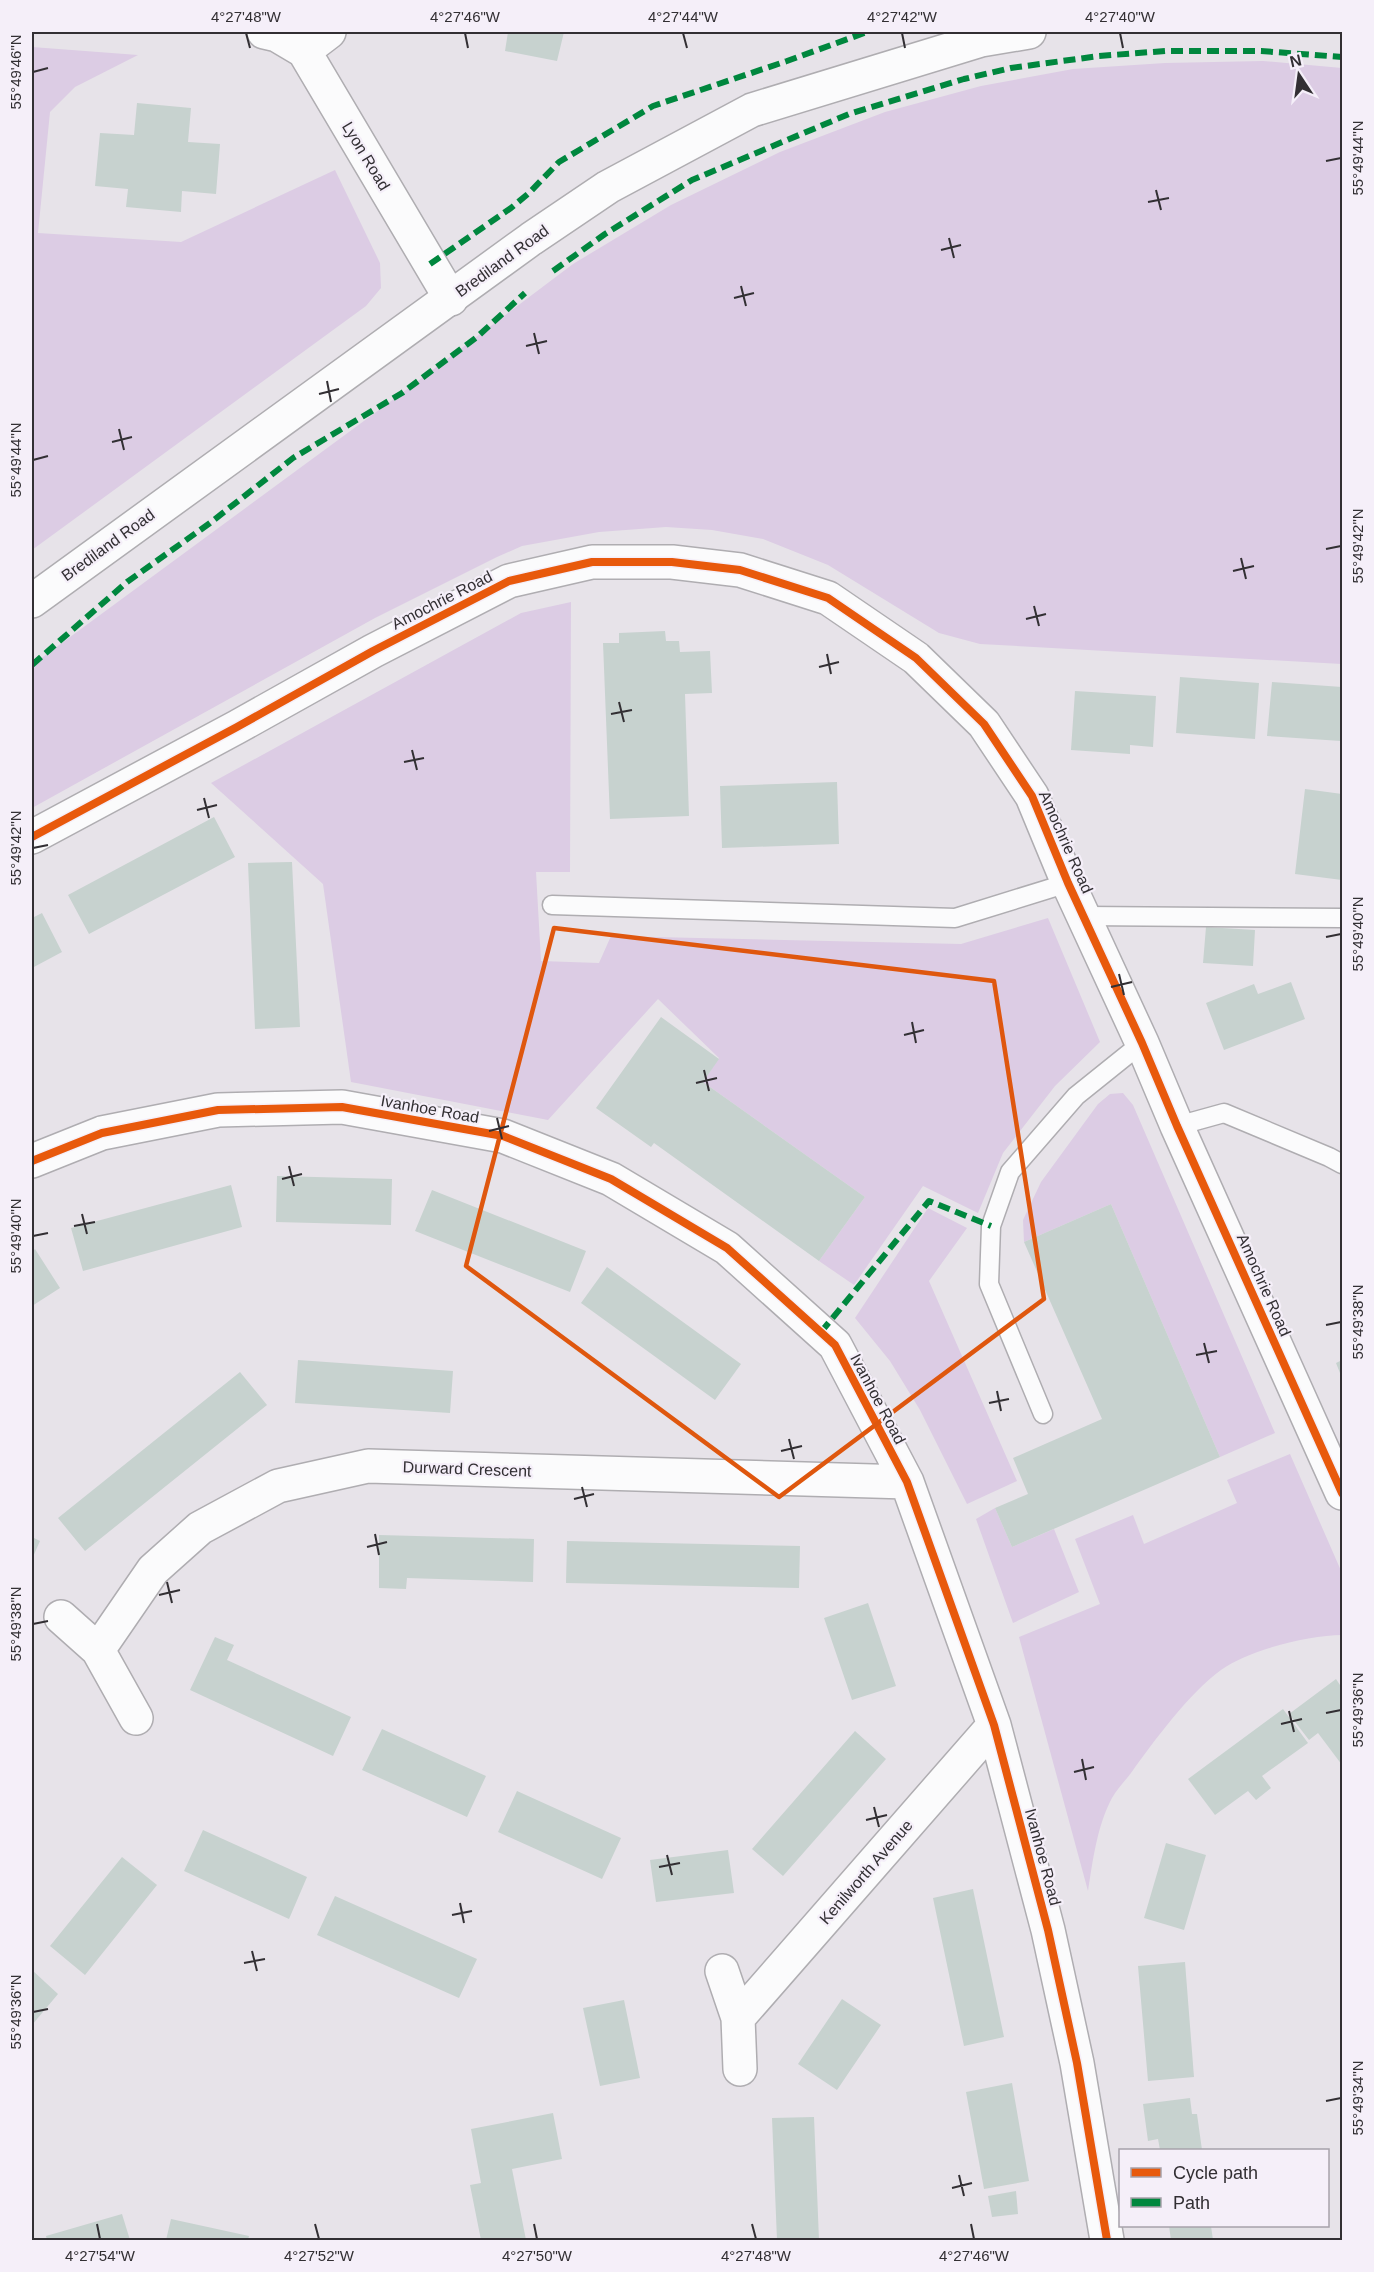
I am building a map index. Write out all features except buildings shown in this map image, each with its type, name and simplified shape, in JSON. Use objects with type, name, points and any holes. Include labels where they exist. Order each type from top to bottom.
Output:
[{"type":"street","name":"Lyon Road","points":[[264,32],[316,41],[451,299]]},
{"type":"street","name":"Brediland Road","points":[[32,601],[531,239],[608,187],[752,110],[981,40],[1029,32]]},
{"type":"street","name":"Amochrie Road","points":[[32,837],[373,651],[509,581],[592,562],[672,562],[740,570],[828,598],[916,658],[984,723],[1032,796],[1068,883],[1142,1043],[1342,1493]]},
{"type":"street","name":"Ivanhoe Road","points":[[32,1161],[102,1132],[218,1110],[342,1107],[503,1136],[611,1179],[727,1248],[835,1345],[906,1482],[994,1725],[1051,1940],[1077,2063],[1107,2241]]},
{"type":"street","name":"Durward Crescent","points":[[98,1650],[153,1570],[200,1528],[279,1486],[368,1466],[906,1482]]},
{"type":"street","points":[[61,1617],[98,1650],[136,1718]]},
{"type":"street","name":"Kenilworth Avenue","points":[[738,2018],[994,1725]]},
{"type":"street","points":[[722,1971],[738,2018],[740,2069]]},
{"type":"lane","points":[[552,905],[955,918],[1068,883]]},
{"type":"lane","points":[[1084,916],[1342,918]]},
{"type":"lane","points":[[1043,1414],[989,1284],[991,1226],[1010,1172],[1076,1096],[1142,1043]]},
{"type":"lane","points":[[1177,1126],[1224,1113],[1329,1156],[1342,1164]]},
{"type":"highlighted area","points":[[554,928],[994,981],[1044,1299],[779,1497],[466,1266]]},
{"type":"shaded area","points":[[32,47],[138,55],[75,87],[50,112],[38,233],[181,242],[335,170],[380,263],[381,288],[366,306],[32,550]]},
{"type":"shaded area","points":[[1263,61],[1342,68],[1342,664],[980,644],[939,633],[828,565],[763,539],[712,530],[666,527],[599,532],[522,546],[497,557],[375,618],[32,808],[32,665],[402,393],[573,264],[671,205],[780,152],[885,112],[981,86],[1073,69],[1165,63]]},
{"type":"shaded area","points":[[571,602],[570,872],[536,872],[541,961],[599,963],[611,936],[961,944],[1048,918],[1100,1042],[1055,1086],[1003,1153],[978,1213],[923,1186],[854,1285],[819,1261],[865,1197],[703,1082],[719,1058],[658,999],[548,1120],[351,1082],[323,884],[211,783],[521,613]]},
{"type":"shaded area","points":[[1123,1093],[1133,1105],[1275,1433],[1220,1457],[1111,1204],[1024,1242],[1023,1220],[1041,1182],[1098,1104],[1110,1094]]},
{"type":"shaded area","points":[[928,1208],[967,1228],[929,1281],[1017,1481],[967,1504],[920,1410],[890,1361],[855,1318]]},
{"type":"shaded area","points":[[1290,1454],[1342,1573],[1342,1635],[1297,1641],[1247,1656],[1221,1670],[1197,1691],[1161,1732],[1112,1798],[1099,1832],[1088,1891],[1019,1637],[1100,1604],[1075,1539],[1133,1515],[1144,1544],[1237,1503],[1227,1480]]},
{"type":"shaded area","points":[[995,1508],[1012,1547],[1054,1529],[1079,1592],[1013,1623],[976,1519]]},
{"type":"marked path","points":[[430,264],[511,208],[559,162],[653,106],[867,32]]},
{"type":"marked path","points":[[553,271],[605,234],[692,180],[849,114],[964,79],[1011,68],[1099,56],[1165,51],[1261,51],[1342,57]]},
{"type":"marked path","points":[[32,665],[127,582],[210,523],[293,458],[402,393],[477,337],[525,293]]},
{"type":"marked path","points":[[821,1332],[929,1201],[991,1226]]},
{"type":"cycle path","points":[[32,837],[373,651],[509,581],[592,562],[672,562],[740,570],[828,598],[916,658],[984,724],[1032,796],[1068,883],[1142,1043],[1342,1493]]},
{"type":"cycle path","points":[[32,1161],[102,1133],[218,1110],[342,1107],[503,1136],[611,1179],[727,1248],[835,1345],[907,1482],[994,1725],[1048,1930],[1077,2063],[1107,2240]]}]
